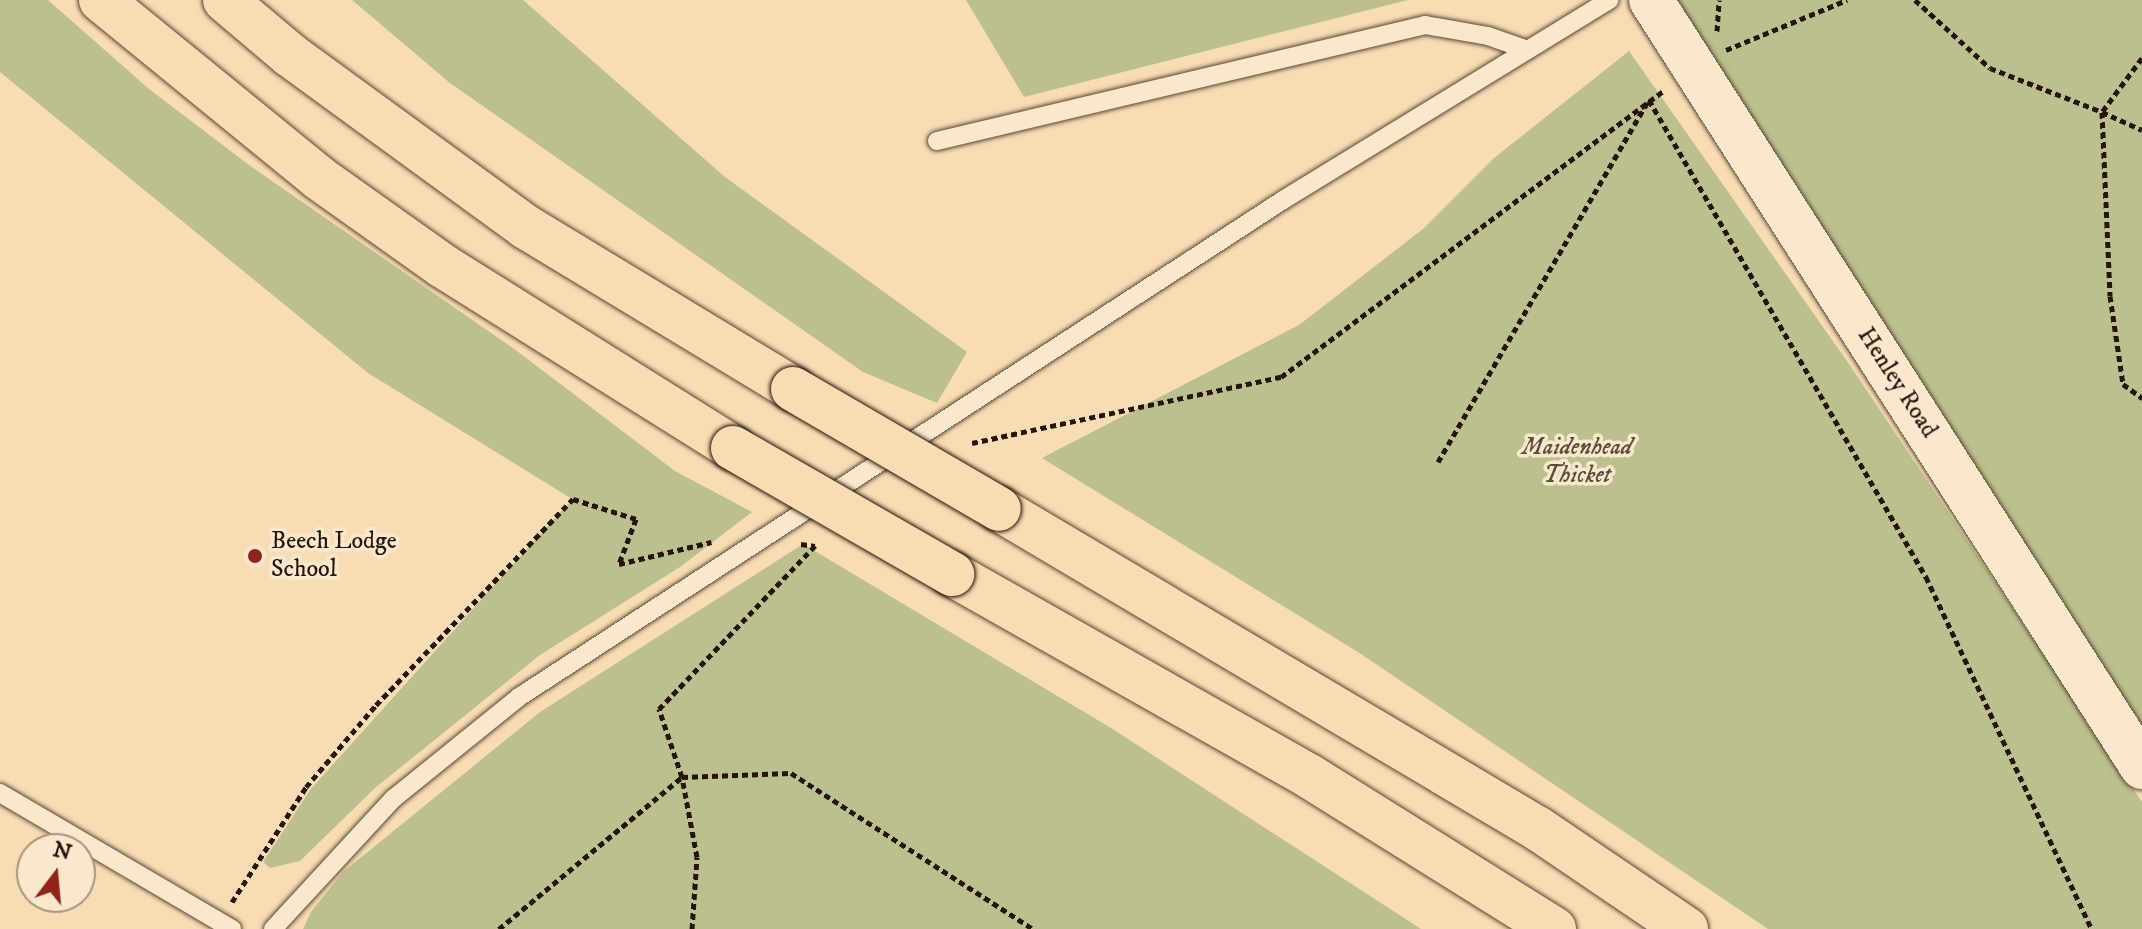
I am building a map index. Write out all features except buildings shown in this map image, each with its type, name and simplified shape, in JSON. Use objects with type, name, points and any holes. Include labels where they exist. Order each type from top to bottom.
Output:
[{"type":"highway","points":[[101,0],[319,178],[443,266],[733,448],[1309,776],[1554,929]]},
{"type":"highway","points":[[225,0],[290,55],[526,227],[793,389],[1524,820],[1686,929]]},
{"type":"street","name":"Henley Road","points":[[1651,0],[2142,767]]},
{"type":"lane","points":[[273,929],[394,798],[519,697],[1283,200],[1610,0]]},
{"type":"lane","points":[[937,141],[1425,25],[1488,36],[1528,50]]},
{"type":"lane","points":[[0,793],[226,925]]},
{"type":"path","points":[[1719,0],[1716,55],[1847,0]]},
{"type":"path","points":[[1915,0],[1990,68],[2142,130]]},
{"type":"path","points":[[2142,58],[2102,112],[2110,296],[2123,384],[2142,398]]},
{"type":"path","points":[[972,443],[1281,377],[1649,100],[1696,68]]},
{"type":"path","points":[[1438,462],[1649,100]]},
{"type":"path","points":[[1649,100],[1926,577],[2092,929]]},
{"type":"path","points":[[226,925],[306,787],[376,705],[573,499],[636,519],[619,564],[692,542],[762,540],[815,546],[659,709],[682,777],[697,857],[692,929]]},
{"type":"path","points":[[499,929],[682,777],[791,773],[1033,929]]},
{"type":"green space","points":[[0,0],[48,0],[149,89],[249,165],[513,348],[675,471],[752,512],[680,567],[540,655],[375,788],[300,861],[270,868],[263,862],[310,790],[572,499],[368,373],[0,72]]},
{"type":"green space","points":[[352,0],[523,0],[725,177],[967,352],[937,403],[863,372],[450,83]]},
{"type":"green space","points":[[966,0],[1408,0],[1024,97]]},
{"type":"green space","points":[[1672,0],[2142,0],[2142,726],[1793,190]]},
{"type":"green space","name":"Maidenhead Thicket","points":[[1629,51],[1849,364],[2142,802],[2142,929],[1768,929],[1361,654],[1042,458],[1299,325],[1423,229],[1494,158]]},
{"type":"green space","points":[[803,544],[1111,728],[1421,929],[303,929],[311,912],[343,872],[540,712]]},
{"type":"place","name":"Beech Lodge School","points":[[255,556]]}]
